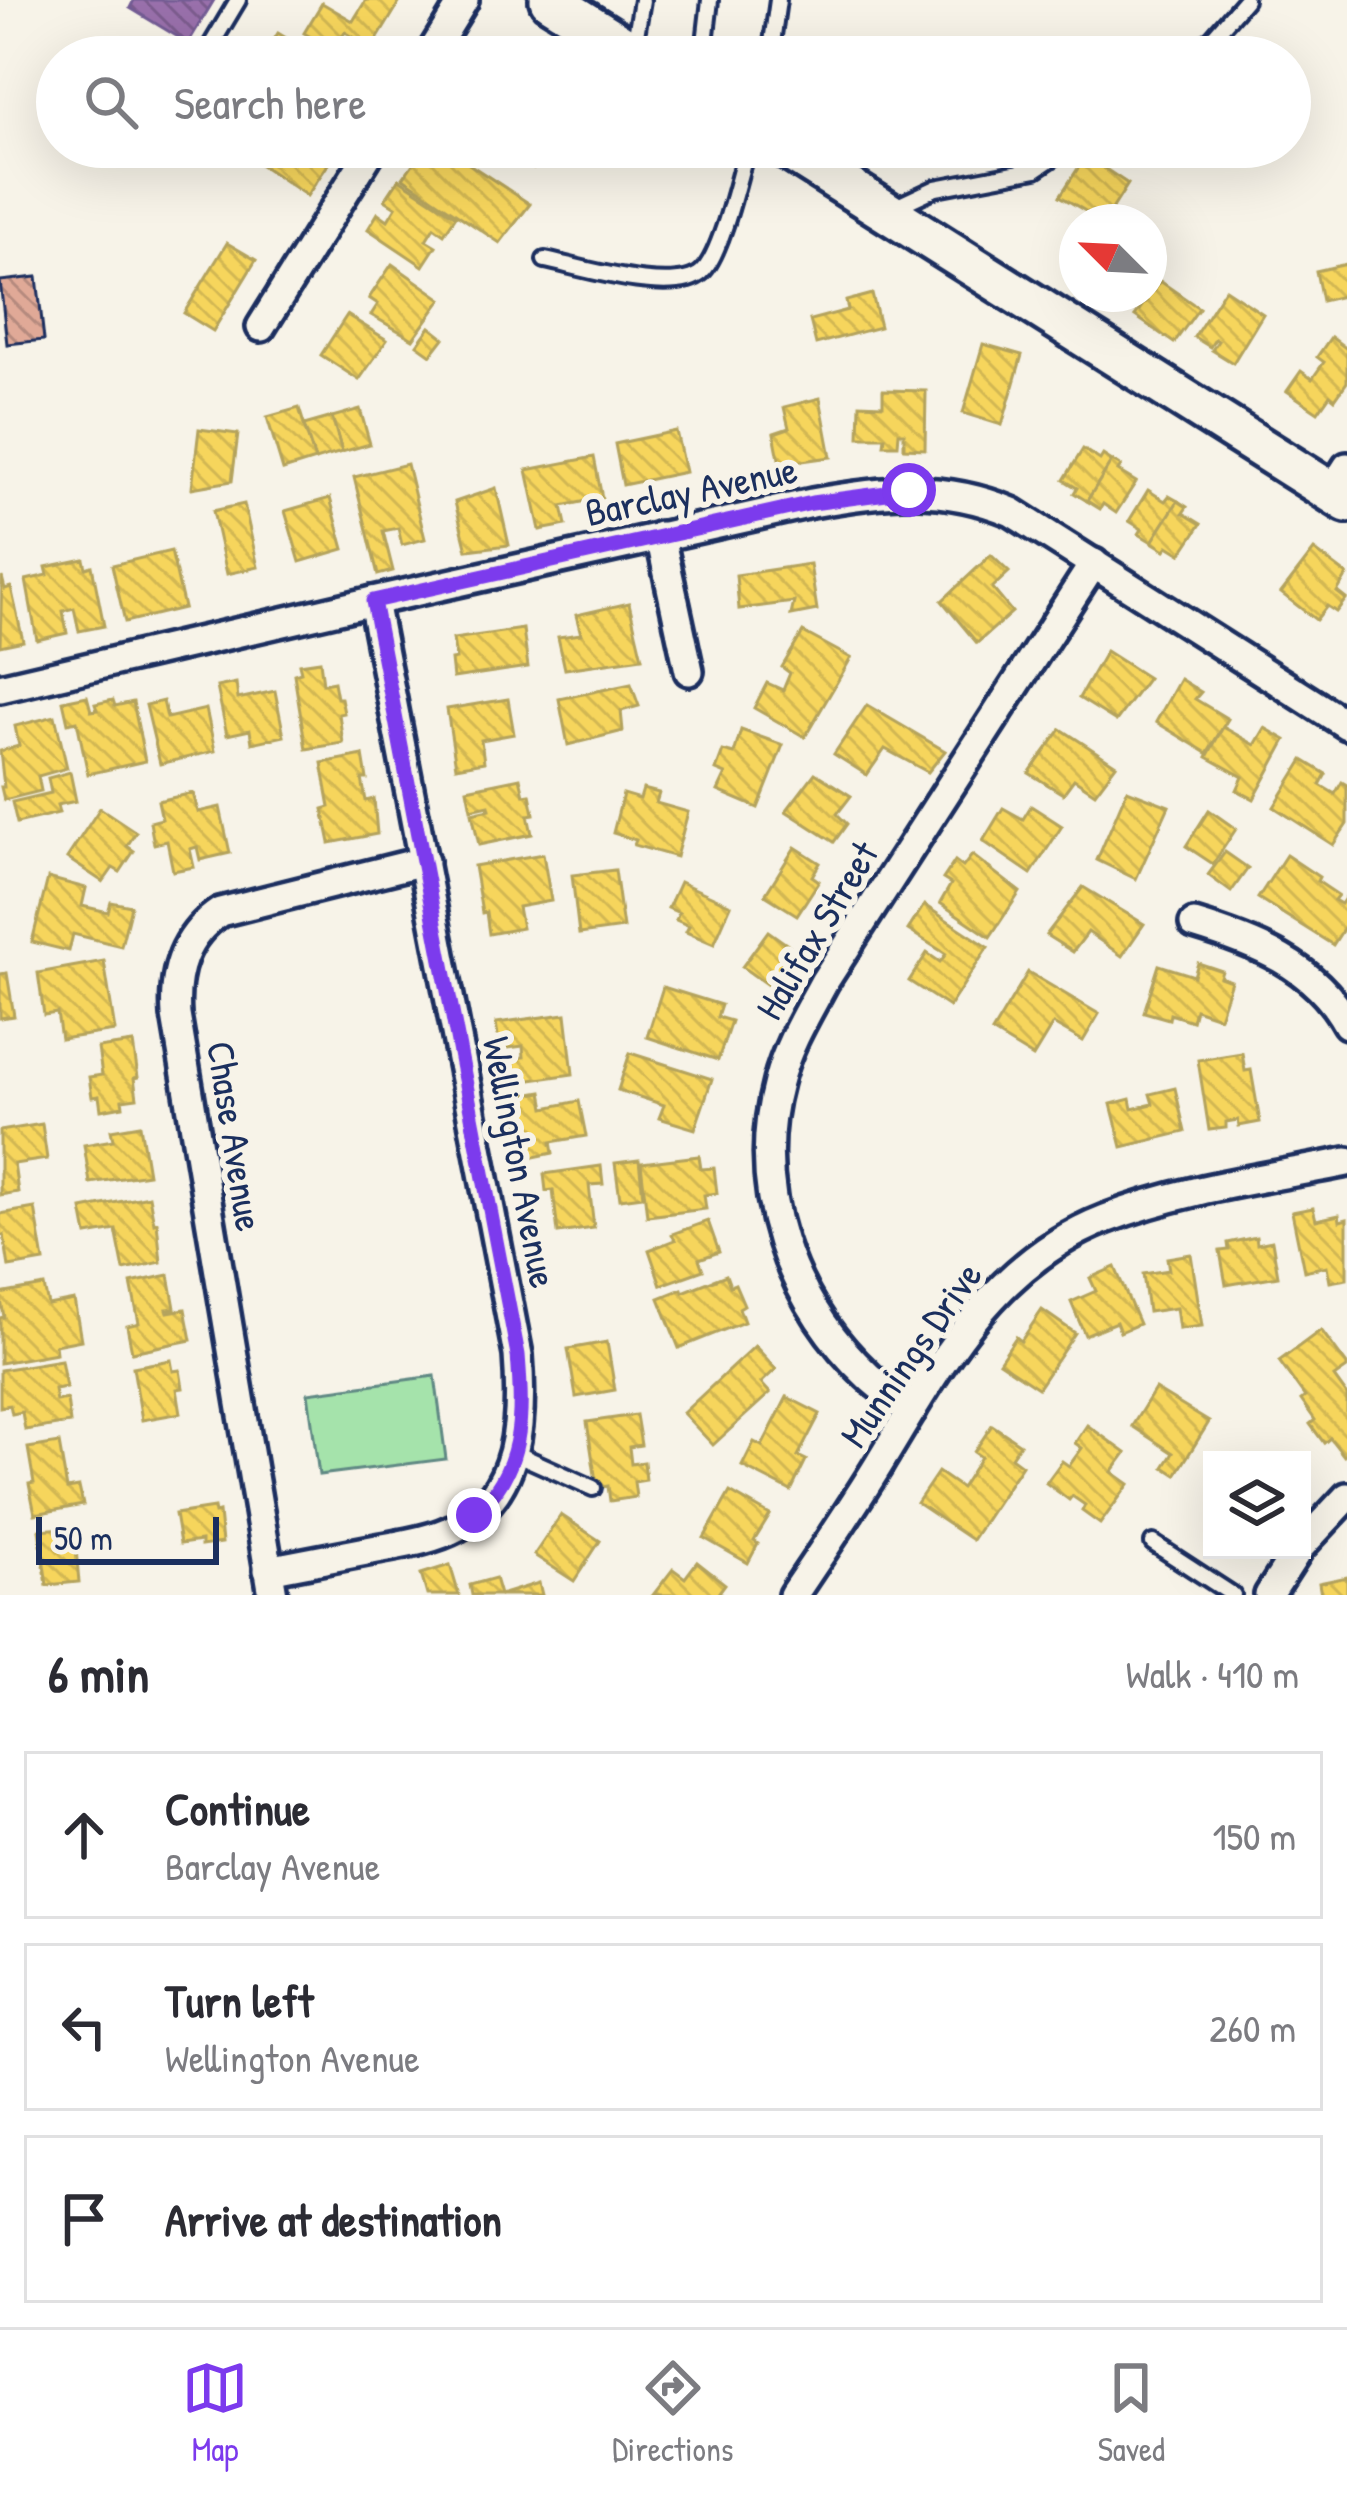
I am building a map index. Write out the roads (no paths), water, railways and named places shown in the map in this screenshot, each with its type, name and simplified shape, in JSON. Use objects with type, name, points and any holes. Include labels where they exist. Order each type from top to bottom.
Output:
[{"type":"main road","points":[[571,6],[612,36]]},
{"type":"main road","points":[[817,168],[1342,487]]},
{"type":"street","points":[[442,36],[464,0]]},
{"type":"street","points":[[260,327],[360,168]]},
{"type":"street","name":"Barclay Avenue","points":[[0,688],[660,536],[847,497],[935,491],[1012,512],[1347,724]]},
{"type":"street","points":[[660,536],[689,671]]},
{"type":"street","name":"Halifax Street","points":[[912,1410],[855,1362],[817,1316],[789,1265],[778,1232],[768,1154],[778,1081],[796,1033],[824,982],[1094,563]]},
{"type":"street","name":"Wellington Avenue","points":[[271,1582],[459,1526],[490,1501],[505,1479],[515,1453],[522,1408],[518,1355],[373,601]]},
{"type":"street","name":"Chase Avenue","points":[[271,1582],[176,1015],[178,968],[195,933],[220,912],[424,862]]},
{"type":"street","points":[[1194,924],[1295,965],[1319,986],[1347,1024]]},
{"type":"street","name":"Munnings Drive","points":[[793,1595],[912,1410],[986,1302],[1012,1275],[1101,1220],[1154,1203],[1347,1162]]},
{"type":"street","points":[[1311,1535],[1347,1497]]},
{"type":"street","points":[[1269,1595],[1292,1559]]},
{"type":"lane","points":[[217,36],[238,0]]},
{"type":"lane","points":[[639,36],[642,0]]},
{"type":"lane","points":[[706,36],[710,0]]},
{"type":"lane","points":[[773,36],[778,0]]},
{"type":"lane","points":[[1216,36],[1245,0]]},
{"type":"lane","points":[[545,260],[650,281],[682,281],[702,272],[717,249],[741,168]]},
{"type":"lane","points":[[886,211],[936,188],[1038,168]]},
{"type":"lane","points":[[515,1453],[593,1489]]},
{"type":"lane","points":[[1154,1543],[1233,1595]]}]
